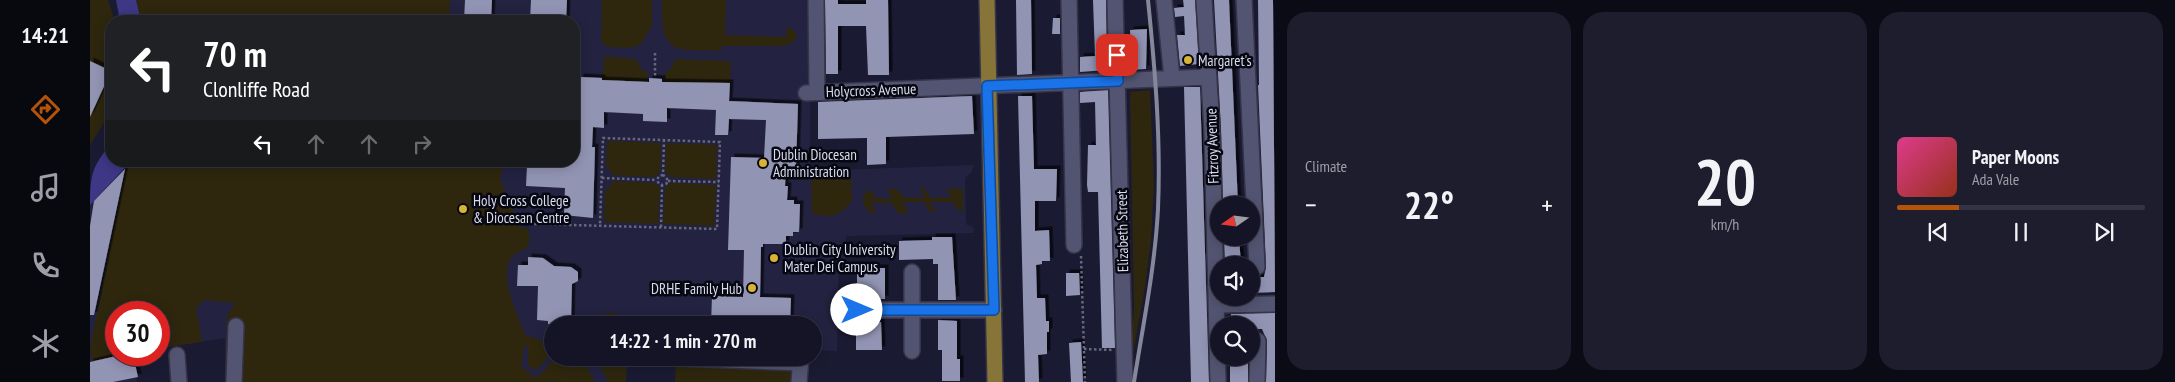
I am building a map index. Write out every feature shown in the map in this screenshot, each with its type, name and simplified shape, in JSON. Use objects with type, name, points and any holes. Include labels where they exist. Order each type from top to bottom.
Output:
[{"type":"main road","points":[[986,0],[995,382]]},
{"type":"street","name":"Holycross Avenue","points":[[816,0],[811,93],[1209,77]]},
{"type":"street","points":[[1069,0],[1072,72],[1070,83],[1077,248]]},
{"type":"street","name":"Elizabeth Street","points":[[1115,0],[1125,382]]},
{"type":"street","points":[[1164,0],[1172,78]]},
{"type":"street","name":"Fitzroy Avenue","points":[[1204,0],[1217,256]]},
{"type":"street","points":[[1244,0],[1256,256]]},
{"type":"street","points":[[912,272],[912,351]]},
{"type":"street","points":[[1260,304],[1275,304]]},
{"type":"street","points":[[839,310],[994,310]]},
{"type":"street","points":[[234,382],[236,326]]},
{"type":"street","points":[[178,354],[179,382]]},
{"type":"street","points":[[799,382],[800,366]]},
{"type":"street","name":"Fitzroy Avenue","points":[[1218,366],[1218,382]]},
{"type":"street","points":[[1257,366],[1257,382]]},
{"type":"path","points":[[655,53],[655,78]]},
{"type":"path","points":[[534,224],[600,224],[717,229],[720,142],[603,138],[600,224]]},
{"type":"path","points":[[602,178],[657,180],[663,175],[664,140]]},
{"type":"path","points":[[663,175],[668,180],[719,182]]},
{"type":"path","points":[[657,180],[662,185]]},
{"type":"path","points":[[662,185],[666,184],[668,180]]},
{"type":"path","points":[[661,227],[662,185]]},
{"type":"path","points":[[1077,248],[1085,382]]},
{"type":"path","points":[[1084,349],[1119,350]]},
{"type":"shaded area","points":[[90,0],[108,0],[113,15],[105,15],[105,121],[90,145]]},
{"type":"shaded area","points":[[116,0],[136,0],[140,15],[119,15]]},
{"type":"shaded area","name":"Holy Cross College & Diocesan Centre","points":[[136,0],[810,0],[810,171],[974,165],[971,173],[965,178],[965,182],[966,220],[967,225],[973,227],[974,233],[846,236],[845,266],[839,267],[837,351],[822,350],[822,316],[544,316],[544,366],[627,366],[626,382],[225,382],[225,338],[170,346],[170,301],[105,301],[105,366],[134,366],[137,382],[90,382],[90,205],[125,167],[580,167],[580,15],[140,15]]},
{"type":"shaded area","points":[[136,0],[450,0],[449,15],[140,15]]},
{"type":"shaded area","points":[[602,0],[652,0],[652,26],[640,45],[630,48],[609,47],[603,44],[601,38]]},
{"type":"shaded area","points":[[662,0],[726,0],[725,35],[786,37],[787,27],[796,32],[796,40],[785,46],[721,46],[721,51],[681,49],[673,46],[667,40],[662,18]]},
{"type":"shaded area","points":[[604,56],[636,59],[642,70],[647,72],[647,82],[602,80]]},
{"type":"shaded area","points":[[676,59],[728,61],[731,63],[730,83],[664,83],[665,73],[671,69]]},
{"type":"shaded area","points":[[1150,90],[1154,184],[1151,241],[1128,382],[1134,308],[1130,92]]},
{"type":"shaded area","points":[[607,141],[661,143],[660,172],[655,177],[612,175],[606,167]]},
{"type":"shaded area","points":[[666,143],[717,145],[716,179],[670,177],[665,172]]},
{"type":"shaded area","points":[[105,152],[105,167],[125,167],[90,205],[93,172]]},
{"type":"shaded area","points":[[126,167],[503,167],[500,177],[501,182],[520,227],[527,228],[530,237],[528,247],[515,254],[509,262],[507,272],[510,294],[525,335],[541,340],[544,348],[544,362],[533,370],[528,365],[528,349],[525,343],[521,366],[535,378],[548,366],[587,366],[595,382],[225,382],[227,316],[235,303],[203,300],[201,305],[196,307],[202,342],[170,346],[170,301],[105,301],[105,359],[93,362],[90,349]]},
{"type":"shaded area","points":[[811,175],[851,175],[852,201],[835,215],[825,216],[812,213]]},
{"type":"shaded area","points":[[612,181],[654,183],[660,188],[658,224],[604,222],[605,190],[610,187]]},
{"type":"shaded area","points":[[670,183],[716,185],[714,226],[663,224],[665,188]]},
{"type":"shaded area","points":[[920,188],[924,188],[931,198],[951,197],[946,189],[963,189],[963,211],[959,211],[952,202],[930,202],[936,212],[930,212],[924,202],[903,202],[909,213],[897,213],[892,203],[871,203],[876,212],[870,213],[865,207],[863,200],[864,194],[870,190],[876,198],[892,199],[887,189],[897,189],[903,197],[925,198]]},
{"type":"shaded area","points":[[612,312],[618,316],[600,316]]},
{"type":"shaded area","points":[[600,366],[627,366],[626,382],[608,382]]},
{"type":"shaded area","points":[[676,366],[792,368],[792,382],[675,382]]},
{"type":"building","points":[[465,0],[492,0],[491,15],[464,15]]},
{"type":"building","points":[[531,0],[567,0],[566,15],[530,15]]},
{"type":"building","points":[[825,0],[838,0],[838,4],[866,4],[866,0],[888,0],[889,75],[868,75],[866,26],[838,26],[838,74],[826,74]]},
{"type":"building","points":[[1016,0],[1031,0],[1032,74],[1017,75]]},
{"type":"building","points":[[1093,0],[1106,0],[1107,70],[1080,72],[1080,57],[1095,56]]},
{"type":"building","points":[[1183,0],[1195,0],[1199,64],[1180,66],[1177,35],[1185,35],[1184,16],[1175,17],[1174,8],[1184,7]]},
{"type":"building","points":[[1214,0],[1229,0],[1238,196],[1223,196]]},
{"type":"building","points":[[1258,0],[1273,0],[1275,292],[1260,293],[1260,277],[1264,277],[1266,267],[1259,85]]},
{"type":"building","points":[[1053,18],[1060,18],[1060,34],[1052,34]]},
{"type":"building","points":[[1147,29],[1146,69],[1128,70],[1127,55],[1131,55],[1130,30]]},
{"type":"building","points":[[90,61],[105,68],[105,84],[90,117]]},
{"type":"building","name":"Dublin Diocesan Administration","points":[[580,77],[649,82],[649,78],[662,79],[662,82],[730,83],[729,101],[798,104],[796,167],[786,166],[785,186],[788,186],[787,200],[794,200],[794,204],[800,204],[799,232],[793,232],[793,236],[786,236],[786,244],[763,244],[763,247],[761,247],[760,297],[791,298],[790,316],[711,316],[712,296],[743,297],[744,250],[728,250],[731,157],[764,158],[766,120],[729,119],[728,135],[715,135],[716,110],[667,108],[667,122],[643,121],[643,114],[604,112],[604,128],[593,127],[592,147],[595,147],[593,218],[564,215],[565,188],[526,186],[527,167],[580,167]]},
{"type":"building","points":[[1184,87],[1200,87],[1209,382],[1191,382]]},
{"type":"building","points":[[1108,90],[1115,348],[1102,348],[1098,192],[1088,192],[1087,185],[1088,145],[1096,145],[1095,102],[1080,103],[1080,92]]},
{"type":"building","points":[[972,96],[974,134],[886,137],[886,164],[867,165],[867,138],[818,139],[818,102]]},
{"type":"building","points":[[1018,96],[1032,96],[1034,169],[1057,169],[1056,201],[1035,201],[1035,231],[1049,230],[1050,261],[1042,261],[1042,264],[1036,265],[1037,298],[1045,298],[1046,321],[1049,321],[1047,354],[1038,355],[1039,382],[1025,382]]},
{"type":"building","points":[[125,169],[94,315],[90,315],[90,226],[94,201]]},
{"type":"building","points":[[932,237],[952,237],[956,300],[938,300],[938,264],[933,264],[933,259],[899,260],[899,241],[932,240]]},
{"type":"building","points":[[1224,246],[1240,246],[1240,256],[1225,256]]},
{"type":"building","points":[[528,257],[543,258],[554,266],[571,267],[578,272],[578,281],[572,284],[571,316],[544,316],[544,321],[537,320],[538,286],[517,286],[518,265],[528,265]]},
{"type":"building","points":[[857,268],[885,268],[885,299],[873,299],[873,301],[857,299]]},
{"type":"building","points":[[1066,273],[1079,273],[1080,295],[1066,296]]},
{"type":"building","points":[[1275,313],[1275,382],[1266,382],[1267,341],[1262,329],[1260,329],[1260,316],[1231,316],[1231,314]]},
{"type":"building","points":[[863,319],[873,319],[873,322],[881,322],[882,350],[856,350],[856,323],[863,323]]},
{"type":"building","points":[[938,320],[957,321],[957,359],[960,359],[960,381],[942,381],[942,350],[938,350]]},
{"type":"building","points":[[1081,342],[1083,382],[1071,382],[1069,343]]},
{"type":"building","points":[[105,359],[105,366],[136,366],[138,377],[113,382],[90,382],[90,362]]},
{"type":"building","points":[[1230,366],[1248,366],[1248,382],[1230,382]]},
{"type":"railway","points":[[1134,382],[1151,274],[1158,209],[1157,104],[1148,0]]},
{"type":"place","name":"Margaret's","points":[[1188,60]]},
{"type":"place","name":"Dublin Diocesan Administration","points":[[763,163]]},
{"type":"place","name":"Holy Cross College & Diocesan Centre","points":[[463,209]]},
{"type":"place","name":"Dublin City University Mater Dei Campus","points":[[774,258]]},
{"type":"place","name":"DRHE Family Hub","points":[[752,288]]},
{"type":"route","points":[[857,310],[994,310],[987,86],[1118,81],[1117,55]]}]
